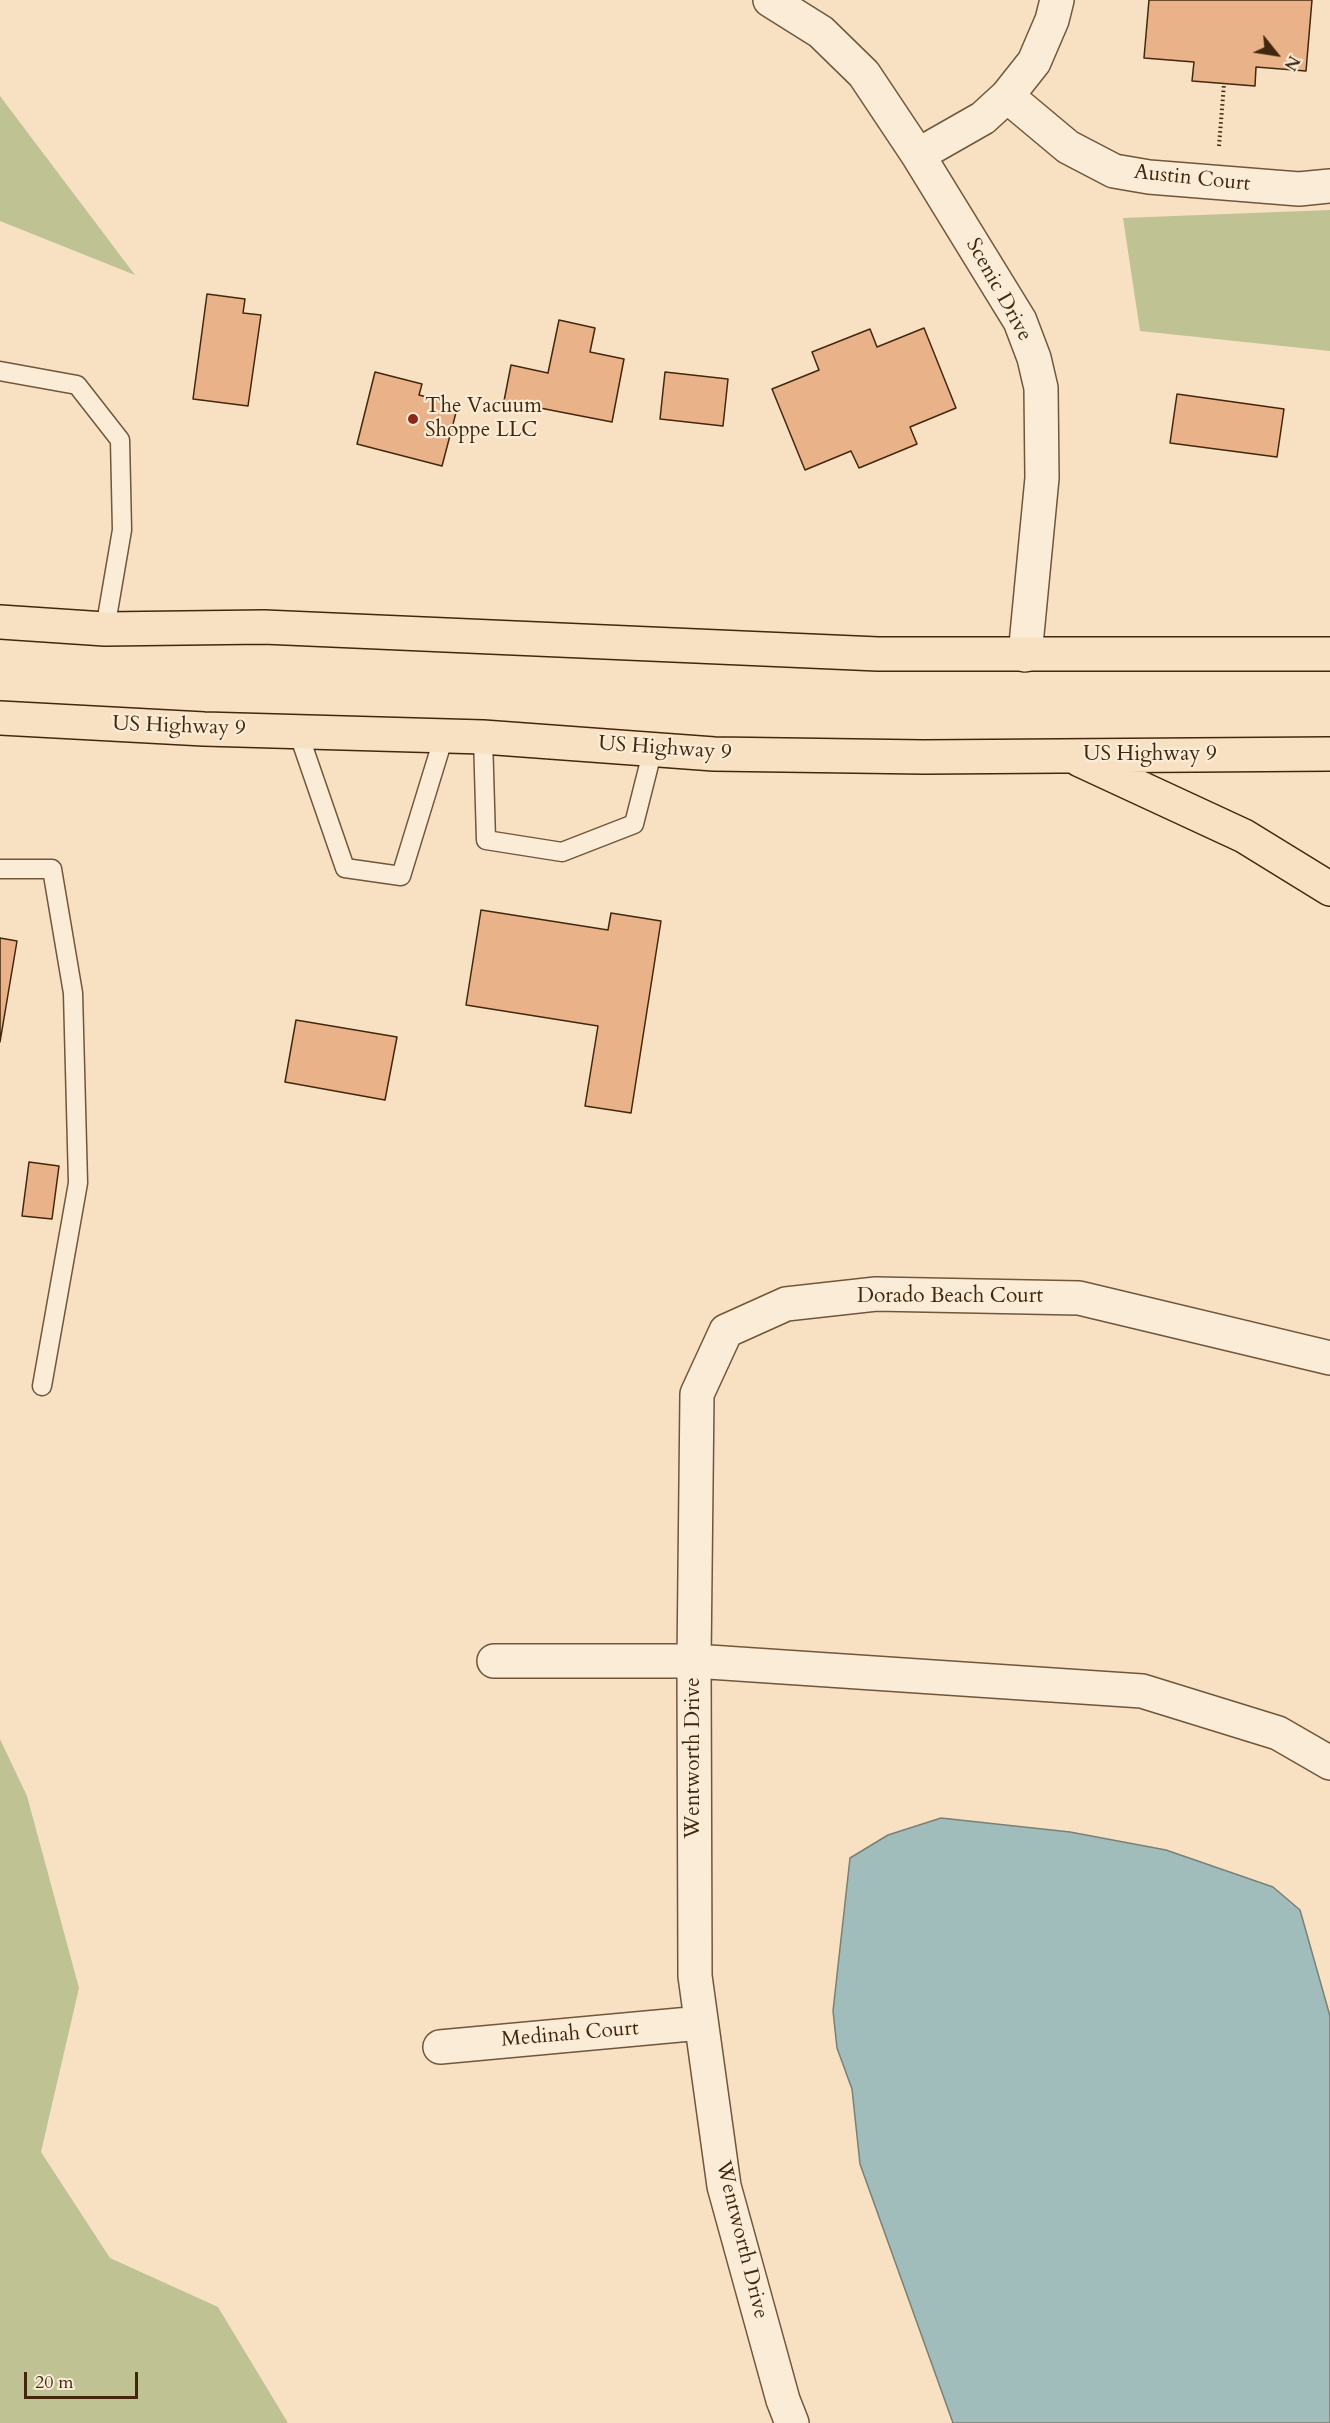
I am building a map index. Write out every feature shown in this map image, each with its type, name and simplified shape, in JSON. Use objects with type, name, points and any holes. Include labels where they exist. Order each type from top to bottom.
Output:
[{"type":"highway","points":[[0,622],[105,629],[264,627],[878,654],[1330,654]]},
{"type":"highway","name":"US Highway 9","points":[[0,718],[204,729],[483,737],[714,754],[902,757],[1330,754]]},
{"type":"highway","points":[[1070,755],[1244,836],[1330,889]]},
{"type":"street","name":"Scenic Drive","points":[[770,0],[821,32],[864,74],[918,156],[1020,321],[1034,358],[1041,388],[1042,478],[1025,655]]},
{"type":"street","points":[[918,156],[983,118],[1007,96],[1034,62],[1052,20],[1057,0]]},
{"type":"street","name":"Austin Court","points":[[1007,96],[1068,147],[1114,171],[1149,177],[1299,189],[1330,186]]},
{"type":"street","name":"Dorado Beach Court","points":[[694,1661],[697,1394],[726,1332],[786,1304],[876,1293],[1079,1298],[1330,1358]]},
{"type":"street","points":[[495,1661],[694,1661]]},
{"type":"street","name":"Wentworth Drive","points":[[792,2423],[783,2400],[724,2186],[694,1976],[694,1661],[1142,1691],[1278,1733],[1330,1763]]},
{"type":"street","name":"Medinah Court","points":[[440,2047],[701,2023]]},
{"type":"lane","points":[[0,371],[77,385],[120,440],[122,530],[105,629]]},
{"type":"lane","points":[[298,732],[345,868],[401,876],[444,736]]},
{"type":"lane","points":[[483,737],[486,840],[562,852],[634,824],[653,749]]},
{"type":"lane","points":[[0,869],[52,869],[73,993],[78,1183],[42,1386]]},
{"type":"path","points":[[1220,130],[1224,84]]},
{"type":"green space","points":[[0,96],[135,275],[0,221]]},
{"type":"green space","points":[[1330,210],[1330,351],[1140,331],[1123,218]]},
{"type":"green space","points":[[0,1739],[27,1796],[79,1988],[41,2152],[110,2258],[218,2307],[288,2423],[0,2423]]},
{"type":"water","points":[[941,1818],[1070,1832],[1166,1850],[1273,1887],[1300,1910],[1330,2016],[1330,2423],[953,2423],[860,2164],[852,2089],[837,2048],[833,2011],[850,1858],[888,1835]]},
{"type":"building","points":[[1149,0],[1312,0],[1306,71],[1256,67],[1255,86],[1192,81],[1194,62],[1144,58]]},
{"type":"building","points":[[207,294],[245,299],[243,313],[261,315],[248,406],[193,399]]},
{"type":"building","points":[[559,320],[595,328],[590,352],[624,359],[612,422],[504,401],[511,365],[548,373]]},
{"type":"building","points":[[924,328],[956,408],[910,427],[917,444],[859,468],[851,451],[805,470],[772,389],[819,370],[812,352],[870,329],[877,347]]},
{"type":"building","points":[[375,372],[422,384],[419,395],[458,405],[442,466],[357,444]]},
{"type":"building","points":[[665,372],[728,379],[723,426],[660,419]]},
{"type":"building","points":[[1177,394],[1284,409],[1277,457],[1170,443]]},
{"type":"building","points":[[481,910],[608,930],[611,913],[661,921],[631,1113],[585,1106],[598,1026],[466,1005]]},
{"type":"building","points":[[0,938],[17,941],[0,1042]]},
{"type":"building","points":[[296,1020],[397,1037],[385,1100],[285,1082]]},
{"type":"building","points":[[29,1162],[59,1166],[52,1219],[22,1216]]},
{"type":"place","name":"The Vacuum Shoppe LLC","points":[[413,419]]}]
